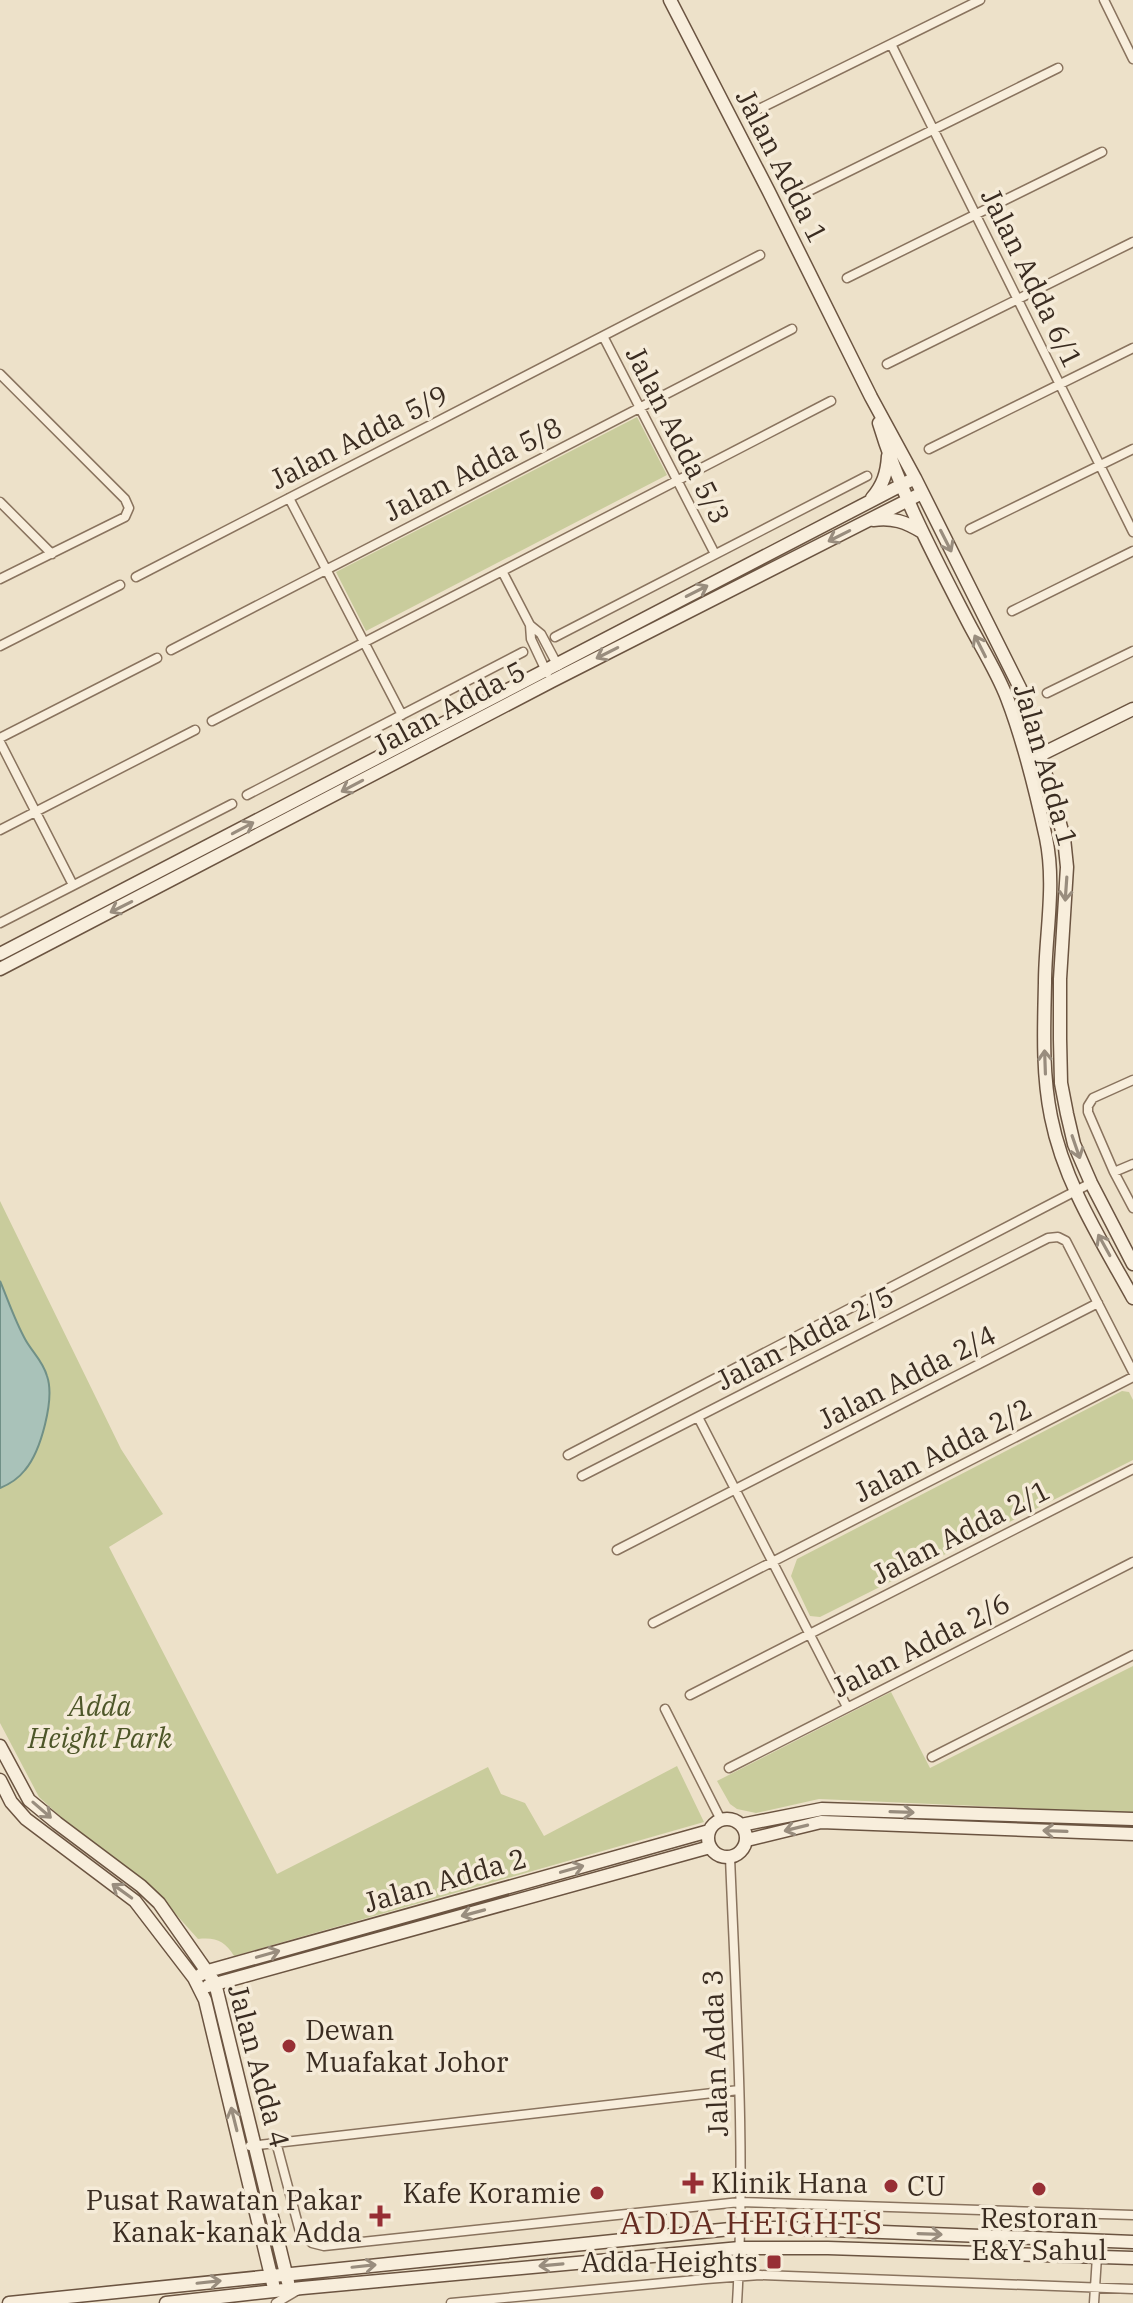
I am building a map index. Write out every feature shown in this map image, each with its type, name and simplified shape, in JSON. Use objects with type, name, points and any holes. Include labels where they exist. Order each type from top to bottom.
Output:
[{"type":"street","name":"Jalan Adda 1","points":[[670,0],[1020,688],[1064,838],[1067,867],[1060,979],[1061,1083],[1074,1144],[1133,1264]]},
{"type":"street","points":[[759,109],[980,0]]},
{"type":"street","points":[[1104,0],[1133,59]]},
{"type":"street","name":"Jalan Adda 6/1","points":[[891,44],[1133,532]]},
{"type":"street","points":[[803,194],[1058,68]]},
{"type":"street","points":[[847,278],[1102,152]]},
{"type":"street","points":[[887,364],[1133,242]]},
{"type":"street","points":[[603,336],[760,255]]},
{"type":"street","name":"Jalan Adda 5/8","points":[[171,650],[792,329]]},
{"type":"street","name":"Jalan Adda 5/3","points":[[603,336],[715,554]]},
{"type":"street","name":"Jalan Adda 5/9","points":[[136,577],[603,336]]},
{"type":"street","points":[[929,449],[1133,348]]},
{"type":"street","points":[[0,374],[125,499],[129,508],[125,517],[0,579]]},
{"type":"street","name":"Jalan Adda 1","points":[[871,397],[888,454],[922,532],[1006,696],[1026,761],[1046,840],[1050,872],[1045,976],[1046,1083],[1056,1139],[1075,1191],[1133,1298]]},
{"type":"street","points":[[212,721],[831,401]]},
{"type":"street","points":[[970,529],[1133,449]]},
{"type":"street","points":[[868,503],[880,489],[887,472],[888,454]]},
{"type":"street","points":[[555,637],[867,476]]},
{"type":"street","name":"Jalan Adda 5","points":[[0,969],[202,857],[555,673],[915,478]]},
{"type":"street","name":"Jalan Adda 5","points":[[555,673],[922,493]]},
{"type":"street","points":[[289,498],[402,715]]},
{"type":"street","points":[[0,502],[52,554]]},
{"type":"street","points":[[870,520],[896,520],[922,532]]},
{"type":"street","points":[[1012,611],[1133,551]]},
{"type":"street","points":[[502,571],[530,625],[531,639],[555,673]]},
{"type":"street","points":[[0,646],[120,585]]},
{"type":"street","points":[[1047,693],[1133,651]]},
{"type":"street","points":[[247,795],[523,652]]},
{"type":"street","points":[[73,885],[0,740],[157,658]]},
{"type":"street","points":[[1026,761],[1133,709]]},
{"type":"street","points":[[0,830],[195,730]]},
{"type":"street","points":[[0,923],[232,804]]},
{"type":"street","name":"Jalan Adda 5","points":[[0,954],[202,857]]},
{"type":"street","points":[[1133,1080],[1093,1098],[1088,1106],[1114,1172],[1133,1208]]},
{"type":"street","points":[[1114,1172],[1133,1164]]},
{"type":"street","points":[[568,1455],[1091,1183]]},
{"type":"street","name":"Jalan Adda 2/5","points":[[582,1476],[1048,1238],[1058,1237],[1066,1241],[1098,1303]]},
{"type":"street","points":[[1098,1303],[1133,1375]]},
{"type":"street","name":"Jalan Adda 2/4","points":[[617,1550],[1098,1303]]},
{"type":"street","name":"Jalan Adda 2/2","points":[[653,1623],[1133,1375]]},
{"type":"street","points":[[698,1417],[847,1707]]},
{"type":"street","name":"Jalan Adda 2/1","points":[[690,1695],[1133,1469]]},
{"type":"street","name":"Jalan Adda 2/6","points":[[729,1768],[1133,1562]]},
{"type":"street","points":[[932,1757],[1133,1655]]},
{"type":"street","points":[[665,1709],[721,1820],[732,1820],[741,1825],[747,1840]]},
{"type":"street","name":"Jalan Adda 4","points":[[0,1746],[29,1800],[159,1903],[215,1983],[287,2274],[296,2289]]},
{"type":"street","name":"Jalan Adda 4","points":[[0,1780],[11,1802],[26,1819],[135,1901],[197,1984],[241,2148],[275,2297]]},
{"type":"street","points":[[741,1825],[822,1809],[873,1818],[1133,1834]]},
{"type":"street","points":[[709,1831],[710,1847],[718,1856],[730,1857],[739,1853],[747,1840],[821,1822],[873,1818],[1133,1819]]},
{"type":"street","name":"Jalan Adda 2","points":[[197,1984],[208,1971],[709,1831],[721,1820]]},
{"type":"street","name":"Jalan Adda 2","points":[[197,1984],[215,1983],[710,1847]]},
{"type":"street","name":"Jalan Adda 3","points":[[730,1857],[739,2090],[740,2248],[737,2303]]},
{"type":"street","points":[[222,2012],[225,1989],[251,1973]]},
{"type":"street","points":[[241,2148],[739,2090]]},
{"type":"street","points":[[276,2142],[300,2232],[312,2243],[324,2246],[740,2202],[1133,2215]]},
{"type":"street","points":[[9,2303],[740,2228],[1133,2242]]},
{"type":"street","points":[[1094,2303],[1098,2241]]},
{"type":"street","points":[[166,2303],[222,2297],[275,2297],[296,2289],[740,2248],[1133,2258]]},
{"type":"street","points":[[451,2303],[738,2276],[1133,2289]]},
{"type":"street","points":[[222,2297],[245,2303]]},
{"type":"green space","points":[[637,417],[667,475],[366,631],[336,572]]},
{"type":"green space","name":"Adda Height Park","points":[[0,1201],[121,1449],[163,1514],[109,1547],[277,1874],[488,1767],[501,1794],[525,1803],[544,1836],[677,1766],[704,1822],[234,1956],[219,1941],[198,1939],[148,1883],[63,1819],[39,1797],[0,1723]]},
{"type":"green space","points":[[1122,1391],[1129,1392],[1133,1400],[1133,1460],[820,1617],[810,1616],[791,1576],[797,1559]]},
{"type":"green space","points":[[1133,1666],[1133,1813],[819,1799],[756,1813],[737,1809],[730,1804],[717,1781],[891,1692],[930,1768]]},
{"type":"water","points":[[0,1281],[21,1332],[45,1371],[49,1398],[45,1424],[31,1461],[17,1479],[0,1488]]},
{"type":"place","name":"Dewan Muafakat Johor","points":[[289,2046]]},
{"type":"place","name":"Klinik Hana","points":[[693,2183]]},
{"type":"place","name":"CU","points":[[891,2186]]},
{"type":"place","name":"Restoran E&Y Sahul","points":[[1039,2189]]},
{"type":"place","name":"Kafe Koramie","points":[[597,2193]]},
{"type":"place","name":"Pusat Rawatan Pakar Kanak-kanak Adda","points":[[380,2216]]},
{"type":"place","name":"Adda Heights","points":[[774,2262]]},
{"type":"district","name":"ADDA HEIGHTS","points":[[752,2223]]}]
